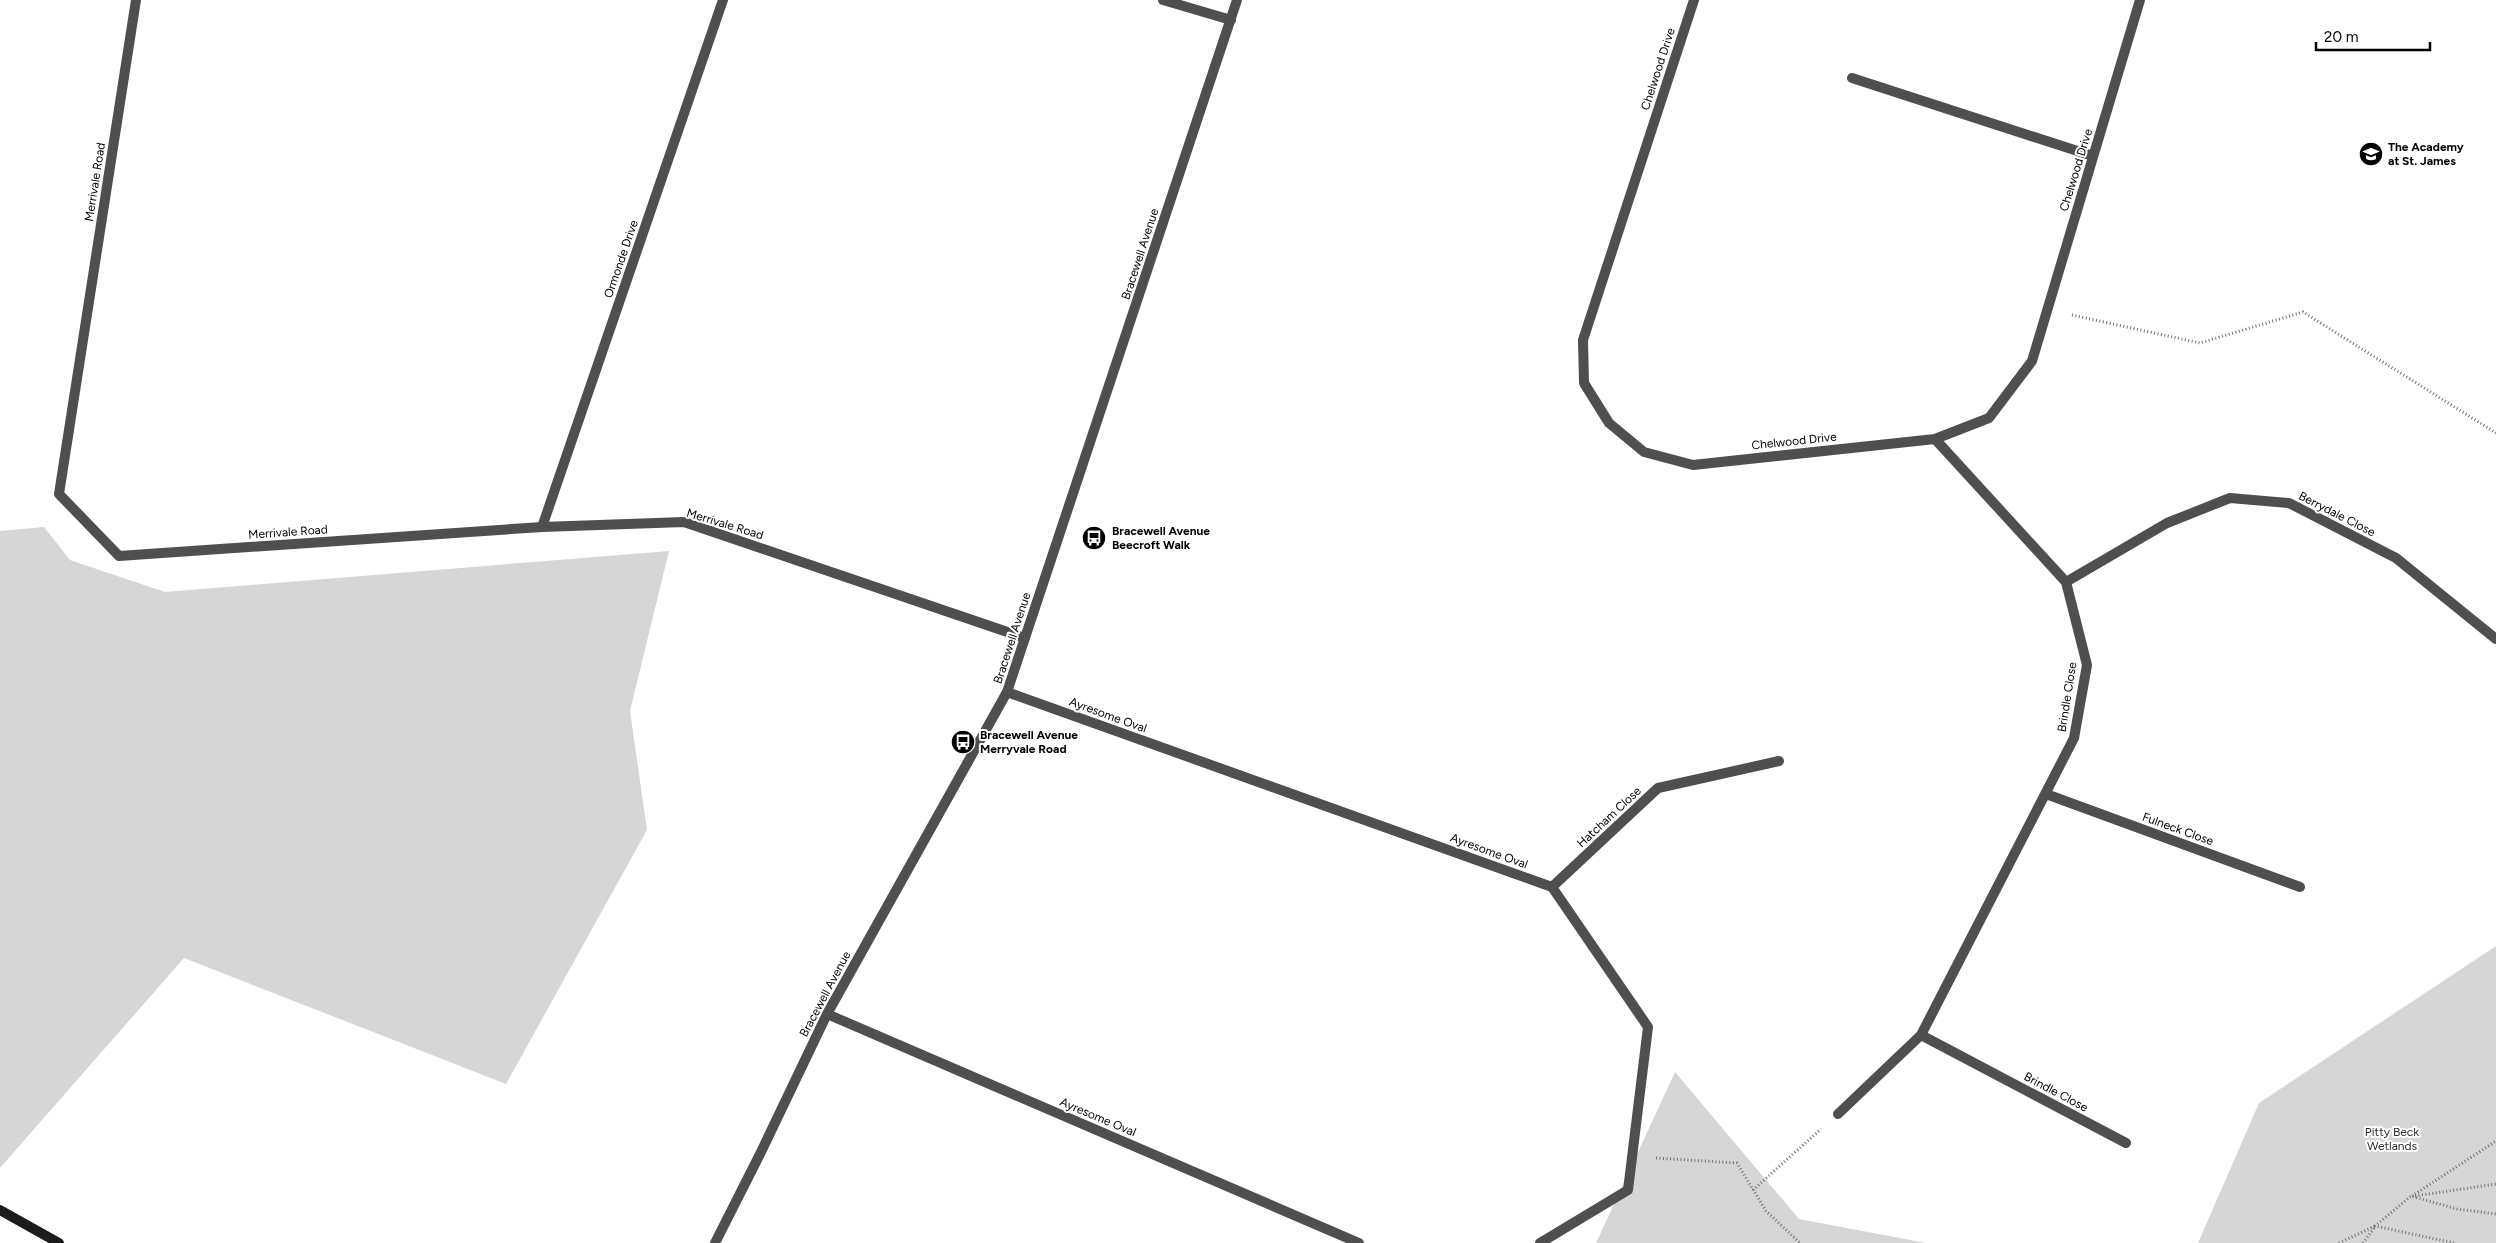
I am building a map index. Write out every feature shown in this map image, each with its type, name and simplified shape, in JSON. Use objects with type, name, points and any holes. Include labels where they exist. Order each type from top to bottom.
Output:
[{"type":"street","name":"Merrivale Road","points":[[136,0],[59,494],[119,556],[542,527],[684,522],[1025,638]]},
{"type":"street","name":"Ormonde Drive","points":[[542,527],[723,0]]},
{"type":"street","points":[[1163,0],[1231,20]]},
{"type":"street","name":"Bracewell Avenue","points":[[715,1243],[827,1014],[1007,692],[1237,0]]},
{"type":"street","name":"Chelwood Drive","points":[[1694,0],[1583,340],[1584,384],[1609,423],[1644,452],[1693,465],[1935,439],[1989,418],[2032,361],[2140,0]]},
{"type":"street","points":[[1852,78],[2093,156]]},
{"type":"street","name":"Brindle Close","points":[[1838,1114],[1921,1035],[2074,738],[2087,665],[2066,582],[1935,439]]},
{"type":"street","name":"Berrydale Close","points":[[2066,582],[2167,523],[2230,498],[2289,503],[2396,558],[2496,639]]},
{"type":"street","name":"Ayresome Oval","points":[[1007,692],[1552,887]]},
{"type":"street","name":"Hatcham Close","points":[[1552,887],[1658,788],[1779,761]]},
{"type":"street","name":"Fulneck Close","points":[[2046,794],[2300,887]]},
{"type":"street","points":[[1540,1243],[1628,1190],[1648,1027],[1552,887]]},
{"type":"street","name":"Ayresome Oval","points":[[827,1014],[1359,1243]]},
{"type":"street","name":"Brindle Close","points":[[1921,1035],[2126,1142]]},
{"type":"street","points":[[0,1210],[59,1243]]},
{"type":"path","points":[[2047,309],[2200,343],[2303,312],[2496,433]]},
{"type":"path","points":[[1753,1190],[1838,1114]]},
{"type":"path","points":[[2339,1243],[2375,1226],[2412,1196],[2496,1141]]},
{"type":"path","points":[[1632,1156],[1737,1163],[1766,1211],[1800,1243]]},
{"type":"path","points":[[2412,1196],[2496,1184]]},
{"type":"path","points":[[2412,1196],[2457,1209],[2496,1214]]},
{"type":"path","points":[[2363,1243],[2375,1226]]},
{"type":"path","points":[[2375,1226],[2454,1243]]},
{"type":"green space","points":[[44,527],[70,560],[165,592],[669,551],[630,711],[647,830],[506,1084],[184,958],[0,1168],[0,531]]},
{"type":"green space","name":"Pitty Beck Wetlands","points":[[2496,946],[2496,1243],[2198,1243],[2259,1103]]},
{"type":"green space","points":[[1675,1072],[1799,1219],[1926,1243],[1596,1243]]},
{"type":"place","name":"The Academy at St. James","points":[[2371,154]]},
{"type":"place","name":"Bracewell Avenue Beecroft Walk","points":[[1094,538]]},
{"type":"place","name":"Bracewell Avenue Merryvale Road","points":[[963,742]]}]
